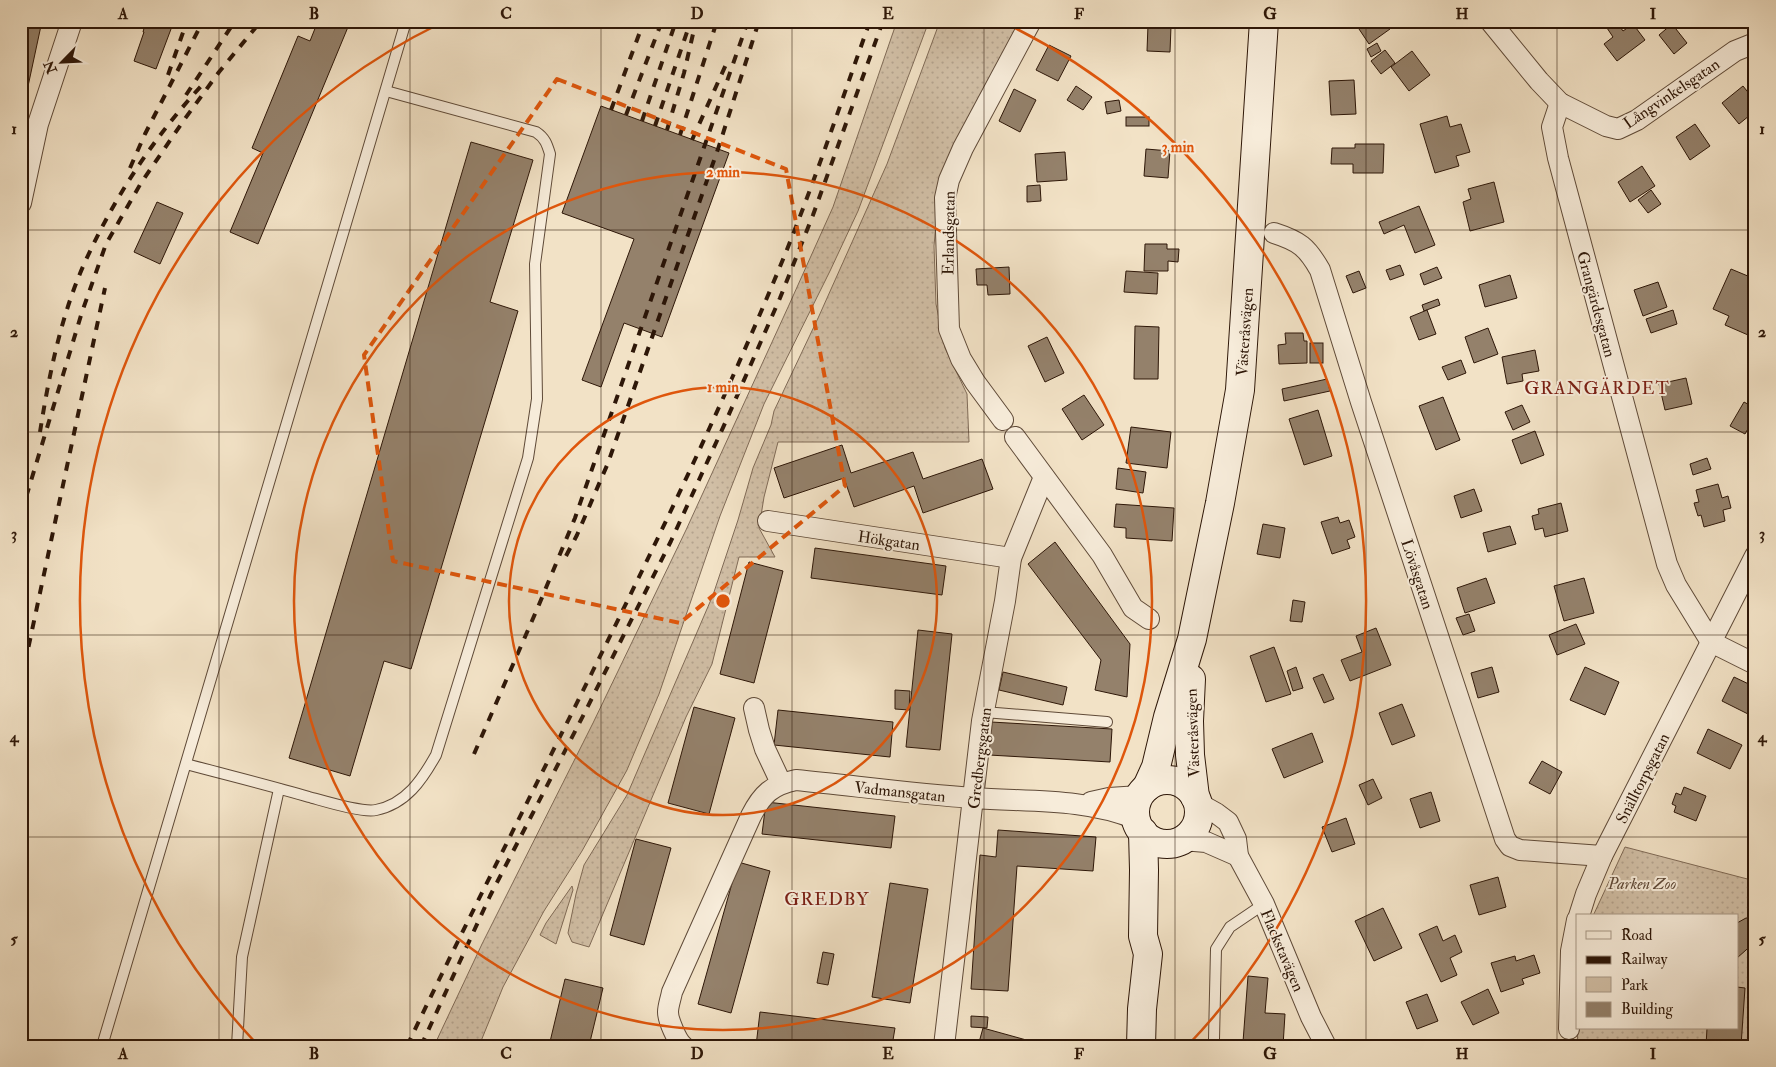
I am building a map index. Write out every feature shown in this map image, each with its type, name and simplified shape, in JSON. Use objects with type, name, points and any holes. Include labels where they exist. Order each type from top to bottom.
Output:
[{"type":"street","points":[[21,203],[38,124],[72,21]]},
{"type":"street","name":"Erlandsgatan","points":[[1003,420],[975,382],[961,359],[949,329],[945,198],[949,180],[963,148],[1032,21]]},
{"type":"street","name":"Västeråsvägen","points":[[1141,1046],[1142,1009],[1148,954],[1143,936],[1144,870],[1141,808],[1156,768],[1168,717],[1192,639],[1220,503],[1240,390],[1264,21]]},
{"type":"street","name":"Långvinkelsgatan","points":[[1490,21],[1539,81],[1560,103],[1606,126],[1618,129],[1637,120],[1735,51],[1755,43]]},
{"type":"street","name":"Grangärdesgatan","points":[[1560,103],[1552,127],[1558,158],[1667,564],[1681,593],[1711,642]]},
{"type":"street","name":"Lövåsgatan","points":[[1274,233],[1292,239],[1310,253],[1320,270],[1505,839],[1510,846],[1520,850],[1602,856]]},
{"type":"street","points":[[1015,437],[1102,555],[1133,608],[1149,620]]},
{"type":"street","name":"Gredbergsgatan","points":[[944,1046],[984,712],[1005,601],[1010,558],[1044,477]]},
{"type":"street","name":"Hökgatan","points":[[768,521],[1010,558]]},
{"type":"street","name":"Snälltorpsgatan","points":[[1580,914],[1602,856],[1755,556]]},
{"type":"street","name":"Västeråsvägen","points":[[1192,639],[1188,721],[1196,800]]},
{"type":"street","points":[[1711,642],[1755,664]]},
{"type":"street","points":[[683,1046],[673,1029],[668,1013],[672,992],[751,816],[760,800],[781,784],[762,740],[754,708]]},
{"type":"street","name":"Vadmansgatan","points":[[781,784],[796,780],[974,798],[1079,804],[1109,798],[1141,808]]},
{"type":"street","points":[[1174,781],[1187,788],[1196,800],[1198,820],[1188,836],[1170,844],[1159,843],[1148,838],[1141,808],[1157,782],[1174,781]]},
{"type":"street","name":"Flackstavägen","points":[[1196,800],[1228,822],[1236,839],[1238,856],[1264,904],[1311,1017],[1326,1046]]},
{"type":"street","points":[[1180,841],[1206,842],[1238,856]]},
{"type":"street","name":"Västeråsvägen","points":[[1148,954],[1158,936],[1162,872],[1168,858],[1180,841]]},
{"type":"street","points":[[1568,1030],[1571,952],[1576,925]]},
{"type":"lane","points":[[102,1046],[406,21]]},
{"type":"lane","points":[[186,764],[351,807],[375,811],[397,802],[412,791],[423,778],[436,755],[528,458],[536,399],[535,264],[550,154],[547,144],[544,137],[536,132],[386,91]]},
{"type":"lane","points":[[984,712],[1107,722]]},
{"type":"lane","points":[[237,1046],[242,957],[279,789]]},
{"type":"lane","points":[[1214,1038],[1216,949],[1230,927],[1264,904]]},
{"type":"highlighted area","points":[[557,79],[786,169],[845,486],[680,623],[393,561],[364,355]]},
{"type":"green space","points":[[897,21],[929,21],[858,211],[764,404],[720,516],[659,694],[627,770],[582,851],[544,911],[503,987],[479,1046],[434,1046],[482,944],[593,723],[686,530],[789,305],[833,207]]},
{"type":"green space","points":[[940,21],[1023,21],[940,177],[934,246],[936,304],[945,348],[967,394],[969,442],[778,442],[764,497],[759,528],[775,557],[739,557],[712,664],[686,717],[589,947],[572,942],[568,933],[584,865],[627,795],[713,595],[753,468],[771,425],[774,411],[887,164]]},
{"type":"green space","name":"Parken Zoo","points":[[1625,847],[1755,881],[1755,1046],[1577,1046],[1578,1030],[1738,1030],[1738,914],[1594,914]]},
{"type":"green space","points":[[572,886],[573,890],[556,944],[540,935],[546,923]]},
{"type":"building","points":[[21,21],[42,21],[24,105],[21,105]]},
{"type":"building","points":[[146,21],[174,21],[156,69],[134,61]]},
{"type":"building","points":[[318,21],[336,21],[348,27],[258,244],[230,232],[263,153],[252,148],[298,36],[310,41]]},
{"type":"building","points":[[1357,21],[1385,21],[1390,29],[1369,44],[1359,29],[1361,27]]},
{"type":"building","points":[[1616,21],[1623,31],[1633,24],[1645,40],[1617,61],[1604,44],[1613,37],[1607,28]]},
{"type":"building","points":[[1672,24],[1687,43],[1674,54],[1659,35]]},
{"type":"building","points":[[1148,25],[1171,26],[1170,52],[1147,51]]},
{"type":"building","points":[[1377,43],[1381,51],[1371,57],[1367,49]]},
{"type":"building","points":[[1049,45],[1071,56],[1058,81],[1036,70]]},
{"type":"building","points":[[1385,50],[1395,63],[1381,74],[1371,61]]},
{"type":"building","points":[[1412,51],[1430,75],[1409,91],[1391,67]]},
{"type":"building","points":[[1354,80],[1356,114],[1331,115],[1329,81]]},
{"type":"building","points":[[1076,86],[1092,97],[1083,110],[1067,100]]},
{"type":"building","points":[[1743,86],[1755,101],[1755,111],[1739,124],[1722,103]]},
{"type":"building","points":[[1014,89],[1036,100],[1020,132],[999,121]]},
{"type":"building","points":[[1119,100],[1121,111],[1107,114],[1105,102]]},
{"type":"building","points":[[601,106],[729,153],[662,337],[624,323],[601,387],[582,380],[634,239],[562,213]]},
{"type":"building","points":[[1447,116],[1450,127],[1461,124],[1470,152],[1456,156],[1459,166],[1435,173],[1420,124]]},
{"type":"building","points":[[1126,117],[1149,117],[1149,126],[1126,126]]},
{"type":"building","points":[[1695,124],[1710,146],[1690,160],[1676,137]]},
{"type":"building","points":[[471,142],[533,160],[490,302],[518,311],[411,669],[384,661],[350,776],[289,758]]},
{"type":"building","points":[[1355,144],[1384,144],[1383,173],[1353,173],[1353,164],[1331,164],[1332,148],[1355,148]]},
{"type":"building","points":[[1146,149],[1170,151],[1168,178],[1144,176]]},
{"type":"building","points":[[1065,152],[1067,180],[1037,182],[1035,154]]},
{"type":"building","points":[[1642,166],[1655,186],[1630,202],[1618,182]]},
{"type":"building","points":[[1494,182],[1504,222],[1470,231],[1463,202],[1471,199],[1468,189]]},
{"type":"building","points":[[1040,185],[1041,201],[1027,202],[1027,186]]},
{"type":"building","points":[[1651,190],[1661,204],[1648,213],[1638,200]]},
{"type":"building","points":[[157,202],[183,213],[160,264],[134,252]]},
{"type":"building","points":[[1419,206],[1435,245],[1415,253],[1404,225],[1384,234],[1379,222]]},
{"type":"building","points":[[1145,244],[1167,244],[1167,249],[1179,249],[1178,262],[1168,261],[1168,271],[1144,271]]},
{"type":"building","points":[[1400,265],[1404,275],[1390,280],[1386,270]]},
{"type":"building","points":[[1009,267],[1010,294],[988,295],[987,285],[977,285],[976,269]]},
{"type":"building","points":[[1437,267],[1442,278],[1424,285],[1420,274]]},
{"type":"building","points":[[1731,269],[1755,279],[1753,293],[1755,294],[1755,338],[1725,325],[1729,316],[1713,309]]},
{"type":"building","points":[[1126,271],[1158,273],[1157,294],[1124,292]]},
{"type":"building","points":[[1359,271],[1366,288],[1353,293],[1346,276]]},
{"type":"building","points":[[1510,275],[1517,298],[1485,307],[1479,285]]},
{"type":"building","points":[[1658,282],[1667,307],[1643,316],[1634,290]]},
{"type":"building","points":[[1438,299],[1440,305],[1424,311],[1422,305]]},
{"type":"building","points":[[1427,310],[1436,334],[1419,340],[1410,317]]},
{"type":"building","points":[[1673,310],[1677,324],[1651,333],[1646,319]]},
{"type":"building","points":[[1135,326],[1159,327],[1158,379],[1134,379]]},
{"type":"building","points":[[1488,328],[1498,354],[1474,363],[1465,337]]},
{"type":"building","points":[[1285,333],[1303,333],[1304,341],[1307,341],[1307,363],[1279,364],[1278,345],[1286,344]]},
{"type":"building","points":[[1047,337],[1064,373],[1045,382],[1028,346]]},
{"type":"building","points":[[1310,343],[1323,343],[1323,363],[1310,363]]},
{"type":"building","points":[[1535,350],[1539,371],[1522,374],[1523,381],[1507,384],[1502,357]]},
{"type":"building","points":[[1461,360],[1466,373],[1448,380],[1442,367]]},
{"type":"building","points":[[1686,378],[1692,404],[1665,410],[1659,384]]},
{"type":"building","points":[[1327,379],[1330,391],[1284,401],[1282,389]]},
{"type":"building","points":[[1084,395],[1104,425],[1082,440],[1062,409]]},
{"type":"building","points":[[1443,397],[1460,440],[1436,450],[1419,406]]},
{"type":"building","points":[[1744,402],[1755,408],[1755,428],[1750,425],[1745,434],[1730,426]]},
{"type":"building","points":[[1522,405],[1530,422],[1513,430],[1505,412]]},
{"type":"building","points":[[1318,410],[1332,456],[1304,465],[1289,419]]},
{"type":"building","points":[[1131,427],[1171,432],[1167,468],[1126,463]]},
{"type":"building","points":[[1535,431],[1544,455],[1521,464],[1512,440]]},
{"type":"building","points":[[842,445],[851,473],[913,452],[923,479],[982,459],[993,489],[923,513],[914,486],[854,507],[844,478],[784,498],[774,468]]},
{"type":"building","points":[[1707,458],[1711,469],[1693,475],[1690,464]]},
{"type":"building","points":[[1118,468],[1146,472],[1143,493],[1116,489]]},
{"type":"building","points":[[1718,484],[1722,498],[1728,496],[1731,508],[1723,510],[1725,521],[1704,527],[1701,515],[1698,516],[1694,503],[1699,502],[1696,490]]},
{"type":"building","points":[[1474,489],[1482,511],[1461,518],[1454,496]]},
{"type":"building","points":[[1561,503],[1568,531],[1545,537],[1543,528],[1535,530],[1532,516],[1539,514],[1538,509]]},
{"type":"building","points":[[1116,504],[1174,508],[1172,541],[1126,538],[1126,528],[1114,527]]},
{"type":"building","points":[[1338,517],[1340,523],[1349,520],[1355,537],[1347,540],[1350,548],[1332,554],[1321,522]]},
{"type":"building","points":[[1263,524],[1285,528],[1280,558],[1257,554]]},
{"type":"building","points":[[1510,526],[1516,544],[1488,552],[1483,533]]},
{"type":"building","points":[[1055,542],[1130,644],[1127,697],[1095,690],[1101,660],[1028,564]]},
{"type":"building","points":[[815,548],[946,566],[942,595],[811,578]]},
{"type":"building","points":[[749,562],[783,571],[754,683],[720,674]]},
{"type":"building","points":[[1486,578],[1495,603],[1465,613],[1457,588]]},
{"type":"building","points":[[1584,578],[1594,613],[1564,621],[1554,586]]},
{"type":"building","points":[[1293,600],[1305,602],[1302,622],[1290,621]]},
{"type":"building","points":[[1469,614],[1475,631],[1463,635],[1456,618]]},
{"type":"building","points":[[1576,624],[1585,644],[1557,655],[1549,635]]},
{"type":"building","points":[[1376,628],[1391,665],[1350,681],[1341,660],[1362,652],[1356,636]]},
{"type":"building","points":[[918,630],[952,634],[940,750],[906,747]]},
{"type":"building","points":[[1274,647],[1291,694],[1266,702],[1250,656]]},
{"type":"building","points":[[1296,667],[1303,688],[1293,691],[1287,671]]},
{"type":"building","points":[[1492,667],[1499,692],[1478,698],[1471,673]]},
{"type":"building","points":[[1585,667],[1619,682],[1605,715],[1570,700]]},
{"type":"building","points":[[1003,672],[1067,687],[1063,705],[999,690]]},
{"type":"building","points":[[1323,674],[1334,699],[1324,703],[1313,678]]},
{"type":"building","points":[[1734,677],[1755,687],[1755,700],[1748,714],[1722,701]]},
{"type":"building","points":[[895,690],[910,691],[909,710],[895,709]]},
{"type":"building","points":[[1402,704],[1415,736],[1392,745],[1379,713]]},
{"type":"building","points":[[694,707],[735,718],[709,814],[668,803]]},
{"type":"building","points":[[778,710],[893,722],[890,757],[774,745]]},
{"type":"building","points":[[991,722],[1112,729],[1110,762],[989,755]]},
{"type":"building","points":[[1708,729],[1742,745],[1730,769],[1697,753]]},
{"type":"building","points":[[1312,733],[1323,762],[1284,778],[1272,749]]},
{"type":"building","points":[[1542,761],[1562,772],[1550,794],[1529,783]]},
{"type":"building","points":[[1373,779],[1382,798],[1368,805],[1359,785]]},
{"type":"building","points":[[1684,787],[1706,796],[1696,821],[1674,812],[1676,806],[1672,804],[1676,793],[1681,795]]},
{"type":"building","points":[[1431,792],[1440,821],[1420,828],[1410,799]]},
{"type":"building","points":[[766,802],[895,816],[891,848],[762,834]]},
{"type":"building","points":[[1346,818],[1355,844],[1332,852],[1322,827]]},
{"type":"building","points":[[998,830],[1096,837],[1093,871],[1017,866],[1008,991],[971,989],[980,855],[996,857]]},
{"type":"building","points":[[636,839],[671,848],[644,945],[610,935]]},
{"type":"building","points":[[738,862],[770,871],[731,1013],[698,1004]]},
{"type":"building","points":[[1498,877],[1506,907],[1479,915],[1470,885]]},
{"type":"building","points":[[890,883],[928,889],[910,1003],[872,997]]},
{"type":"building","points":[[1383,908],[1402,948],[1374,961],[1355,921]]},
{"type":"building","points":[[1746,918],[1755,919],[1755,942],[1738,957],[1738,922]]},
{"type":"building","points":[[1437,926],[1443,941],[1455,935],[1462,952],[1450,958],[1457,975],[1441,982],[1419,934]]},
{"type":"building","points":[[823,952],[834,954],[828,985],[817,983]]},
{"type":"building","points":[[1534,955],[1540,973],[1522,979],[1524,984],[1501,992],[1491,963],[1515,956],[1516,961]]},
{"type":"building","points":[[1248,976],[1268,978],[1265,1013],[1285,1014],[1283,1046],[1238,1046],[1239,1041],[1243,1042]]},
{"type":"building","points":[[565,979],[603,988],[589,1046],[549,1046]]},
{"type":"building","points":[[1738,987],[1745,988],[1741,1046],[1706,1046],[1707,1030],[1738,1030]]},
{"type":"building","points":[[1488,989],[1499,1013],[1473,1025],[1461,1002]]},
{"type":"building","points":[[1427,994],[1438,1021],[1417,1029],[1406,1002]]},
{"type":"building","points":[[760,1012],[895,1028],[892,1046],[756,1046]]},
{"type":"building","points":[[971,1016],[988,1017],[987,1028],[971,1027]]},
{"type":"building","points":[[983,1028],[1048,1046],[978,1046]]},
{"type":"railway","points":[[168,75],[187,21]]},
{"type":"railway","points":[[130,168],[145,134],[203,21]]},
{"type":"railway","points":[[186,95],[235,21]]},
{"type":"railway","points":[[21,514],[82,312],[106,244],[141,183],[184,120],[219,72],[261,21]]},
{"type":"railway","points":[[611,110],[644,21]]},
{"type":"railway","points":[[626,115],[662,21]]},
{"type":"railway","points":[[642,121],[676,21]]},
{"type":"railway","points":[[667,130],[684,73],[696,21]]},
{"type":"railway","points":[[680,135],[717,21]]},
{"type":"railway","points":[[474,754],[575,518],[748,21]]},
{"type":"railway","points":[[566,556],[608,463],[718,149],[759,21]]},
{"type":"railway","points":[[407,1046],[642,571],[732,378],[800,217],[870,21]]},
{"type":"railway","points":[[421,1046],[490,896],[671,541],[726,421],[780,298],[813,215],[883,21]]},
{"type":"railway","points":[[655,126],[689,26]]},
{"type":"railway","points":[[692,140],[728,60]]},
{"type":"railway","points":[[40,432],[57,346],[69,303],[85,262],[109,214],[137,168],[168,125],[203,84]]},
{"type":"railway","points":[[21,682],[105,288]]},
{"type":"railway","points":[[21,1035],[22,1046]]},
{"type":"district","name":"GRANGÄRDET","points":[[1597,388]]},
{"type":"district","name":"GREDBY","points":[[827,899]]}]
